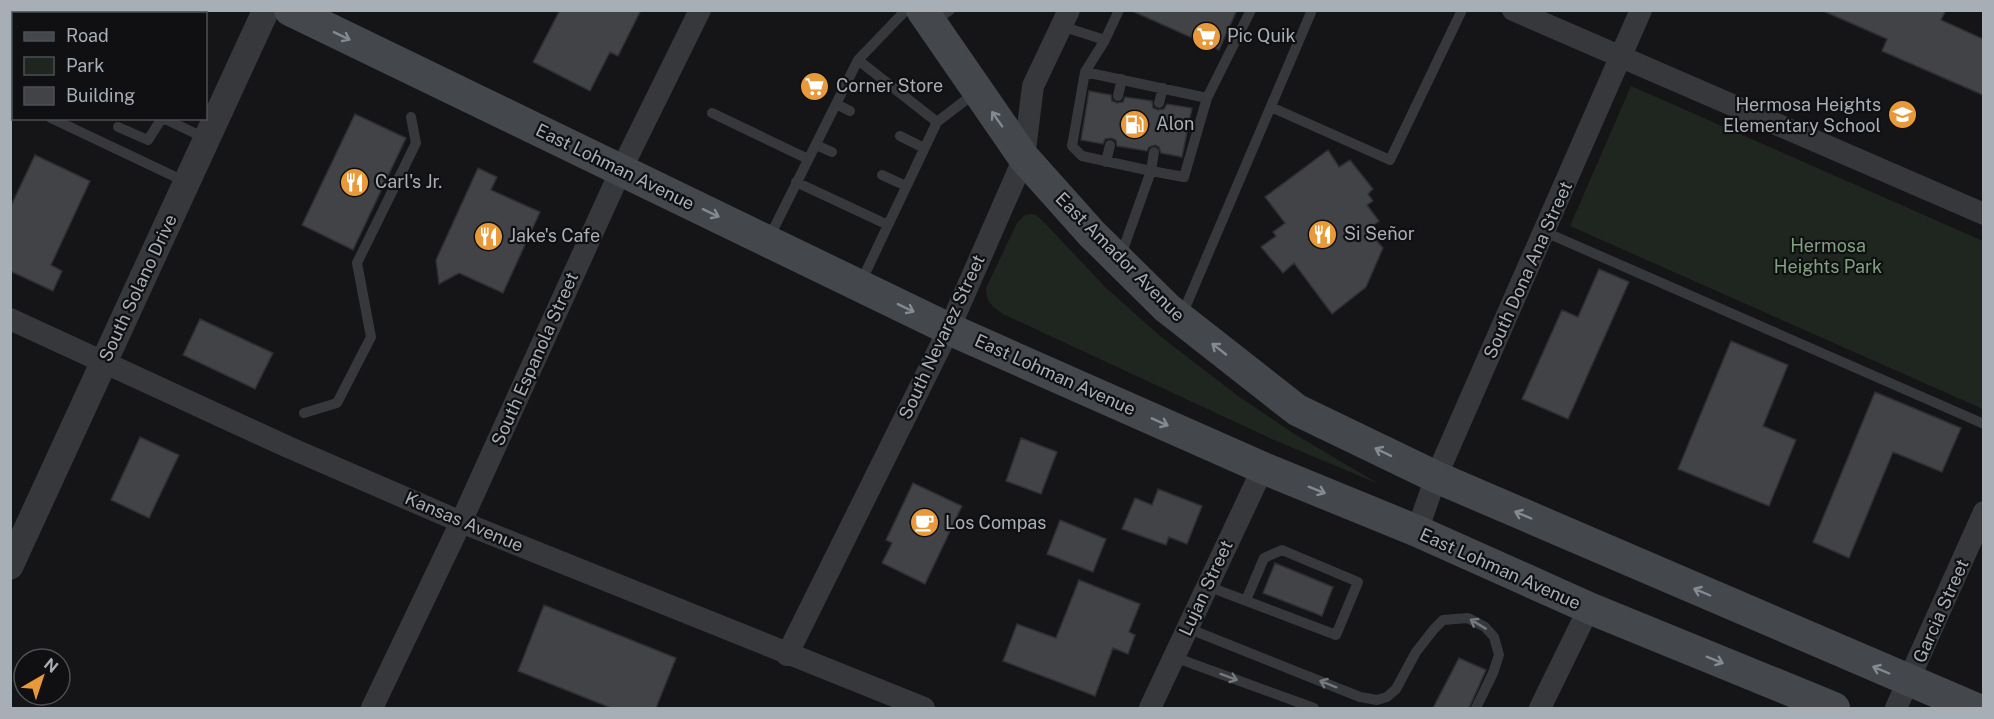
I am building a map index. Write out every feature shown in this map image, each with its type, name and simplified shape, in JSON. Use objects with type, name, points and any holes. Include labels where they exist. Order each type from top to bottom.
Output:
[{"type":"main road","name":"East Lohman Avenue","points":[[290,10],[949,328],[1263,468],[1417,531],[1589,608],[1834,708]]},
{"type":"main road","name":"East Amador Avenue","points":[[927,14],[1024,158],[1092,234],[1180,318],[1297,410],[1436,477]]},
{"type":"main road","points":[[1436,477],[1903,695],[1974,708]]},
{"type":"street","name":"South Solano Drive","points":[[14,550],[104,362],[266,10]]},
{"type":"street","name":"South Espanola Street","points":[[372,708],[461,522],[621,170],[700,10]]},
{"type":"street","points":[[1513,10],[1983,214]]},
{"type":"street","name":"South Dona Ana Street","points":[[1417,531],[1436,477],[1641,10]]},
{"type":"street","name":"South Nevarez Street","points":[[787,655],[949,328],[1024,158],[1033,86],[1065,18]]},
{"type":"street","name":"Kansas Avenue","points":[[10,319],[288,447],[461,522],[787,655],[924,708]]},
{"type":"street","name":"Lujan Street","points":[[1150,708],[1263,468]]},
{"type":"street","name":"Garcia Street","points":[[1903,695],[1983,512]]},
{"type":"street","points":[[1540,708],[1589,608]]},
{"type":"lane","points":[[1119,10],[1105,40],[1085,72],[1072,146],[1082,156],[1184,177],[1208,98],[1251,10]]},
{"type":"lane","points":[[1180,318],[1312,10]]},
{"type":"lane","points":[[1271,107],[1390,160],[1462,10]]},
{"type":"lane","points":[[767,241],[858,60],[927,14]]},
{"type":"lane","points":[[1065,18],[1105,40]]},
{"type":"lane","points":[[858,60],[937,122]]},
{"type":"lane","points":[[1085,72],[1208,98]]},
{"type":"lane","points":[[1118,96],[1122,79]]},
{"type":"lane","points":[[1159,102],[1163,88]]},
{"type":"lane","points":[[859,285],[937,122],[978,91]]},
{"type":"lane","points":[[836,104],[850,111]]},
{"type":"lane","points":[[712,113],[808,159]]},
{"type":"lane","points":[[304,413],[337,403],[371,337],[357,263],[416,143],[411,117]]},
{"type":"lane","points":[[55,120],[187,182]]},
{"type":"lane","points":[[118,127],[148,140],[162,120]]},
{"type":"lane","points":[[167,120],[207,139]]},
{"type":"lane","points":[[900,136],[924,148]]},
{"type":"lane","points":[[816,145],[832,152]]},
{"type":"lane","points":[[1106,162],[1110,145]]},
{"type":"lane","points":[[1119,261],[1151,171],[1154,152]]},
{"type":"lane","points":[[882,175],[906,186]]},
{"type":"lane","points":[[796,182],[888,225]]},
{"type":"lane","points":[[1545,232],[1983,424]]},
{"type":"lane","points":[[1207,586],[1336,635],[1358,582],[1281,550],[1264,558],[1246,600]]},
{"type":"lane","points":[[1187,628],[1360,697],[1377,700],[1387,697],[1396,689],[1416,652],[1434,628],[1443,620],[1468,618],[1485,627],[1494,637],[1499,655],[1476,708]]},
{"type":"lane","points":[[1174,657],[1314,708]]},
{"type":"green space","name":"Hermosa Heights Park","points":[[1631,86],[1983,241],[1983,409],[1570,226]]},
{"type":"green space","points":[[1030,214],[1042,220],[1105,287],[1160,336],[1238,396],[1296,435],[1379,484],[1274,440],[996,309],[988,300],[986,288],[1017,223],[1025,215]]},
{"type":"building","points":[[560,10],[641,10],[618,56],[610,52],[590,91],[533,62]]},
{"type":"building","name":"Pic Quik","points":[[1130,10],[1237,10],[1219,50]]},
{"type":"building","points":[[1821,10],[1946,10],[1941,20],[1983,39],[1983,95],[1882,51],[1887,39]]},
{"type":"building","name":"Alon","points":[[1089,91],[1111,95],[1112,101],[1117,103],[1123,102],[1125,97],[1152,101],[1153,108],[1158,110],[1164,109],[1167,104],[1192,108],[1182,157],[1161,153],[1159,147],[1155,145],[1149,147],[1147,151],[1117,146],[1116,140],[1111,138],[1105,139],[1103,144],[1081,140]]},
{"type":"building","name":"Carl's Jr.","points":[[355,114],[406,138],[353,250],[302,225]]},
{"type":"building","name":"Si Señor","points":[[1328,150],[1339,167],[1350,160],[1373,189],[1368,194],[1373,201],[1367,205],[1379,221],[1367,230],[1383,248],[1366,287],[1332,314],[1294,263],[1283,273],[1261,247],[1276,236],[1273,232],[1285,223],[1265,197]]},
{"type":"building","points":[[35,155],[90,181],[51,265],[62,271],[53,291],[10,271],[10,208]]},
{"type":"building","name":"Jake's Cafe","points":[[478,168],[497,177],[491,190],[540,212],[503,293],[459,273],[439,284],[436,260]]},
{"type":"building","points":[[1599,269],[1629,282],[1568,419],[1522,399],[1562,310],[1578,317]]},
{"type":"building","points":[[200,319],[273,353],[255,389],[183,355]]},
{"type":"building","points":[[1731,341],[1788,365],[1763,426],[1796,440],[1769,506],[1678,469]]},
{"type":"building","points":[[1875,392],[1961,428],[1942,472],[1893,452],[1849,558],[1813,542]]},
{"type":"building","points":[[140,437],[179,455],[149,518],[111,500]]},
{"type":"building","points":[[1021,438],[1057,452],[1041,494],[1006,481]]},
{"type":"building","name":"Los Compas","points":[[913,483],[962,506],[925,584],[882,563],[892,543],[886,540]]},
{"type":"building","points":[[1158,489],[1202,506],[1187,544],[1169,537],[1166,545],[1122,529],[1135,498],[1152,505]]},
{"type":"building","points":[[1060,520],[1106,539],[1093,572],[1047,554]]},
{"type":"building","points":[[1275,563],[1333,587],[1322,616],[1263,593]]},
{"type":"building","points":[[1079,580],[1140,604],[1129,632],[1135,635],[1128,654],[1113,648],[1095,696],[1003,661],[1017,624],[1056,638]]},
{"type":"building","points":[[544,605],[676,658],[656,708],[611,708],[518,671]]},
{"type":"building","points":[[1459,658],[1486,670],[1469,708],[1433,708]]},
{"type":"place","name":"Pic Quik","points":[[1206,36]]},
{"type":"place","name":"Corner Store","points":[[815,86]]},
{"type":"place","name":"Hermosa Heights Elementary School","points":[[1902,115]]},
{"type":"place","name":"Alon","points":[[1135,124]]},
{"type":"place","name":"Carl's Jr.","points":[[354,182]]},
{"type":"place","name":"Si Señor","points":[[1323,234]]},
{"type":"place","name":"Jake's Cafe","points":[[488,236]]},
{"type":"place","name":"Los Compas","points":[[924,523]]}]
